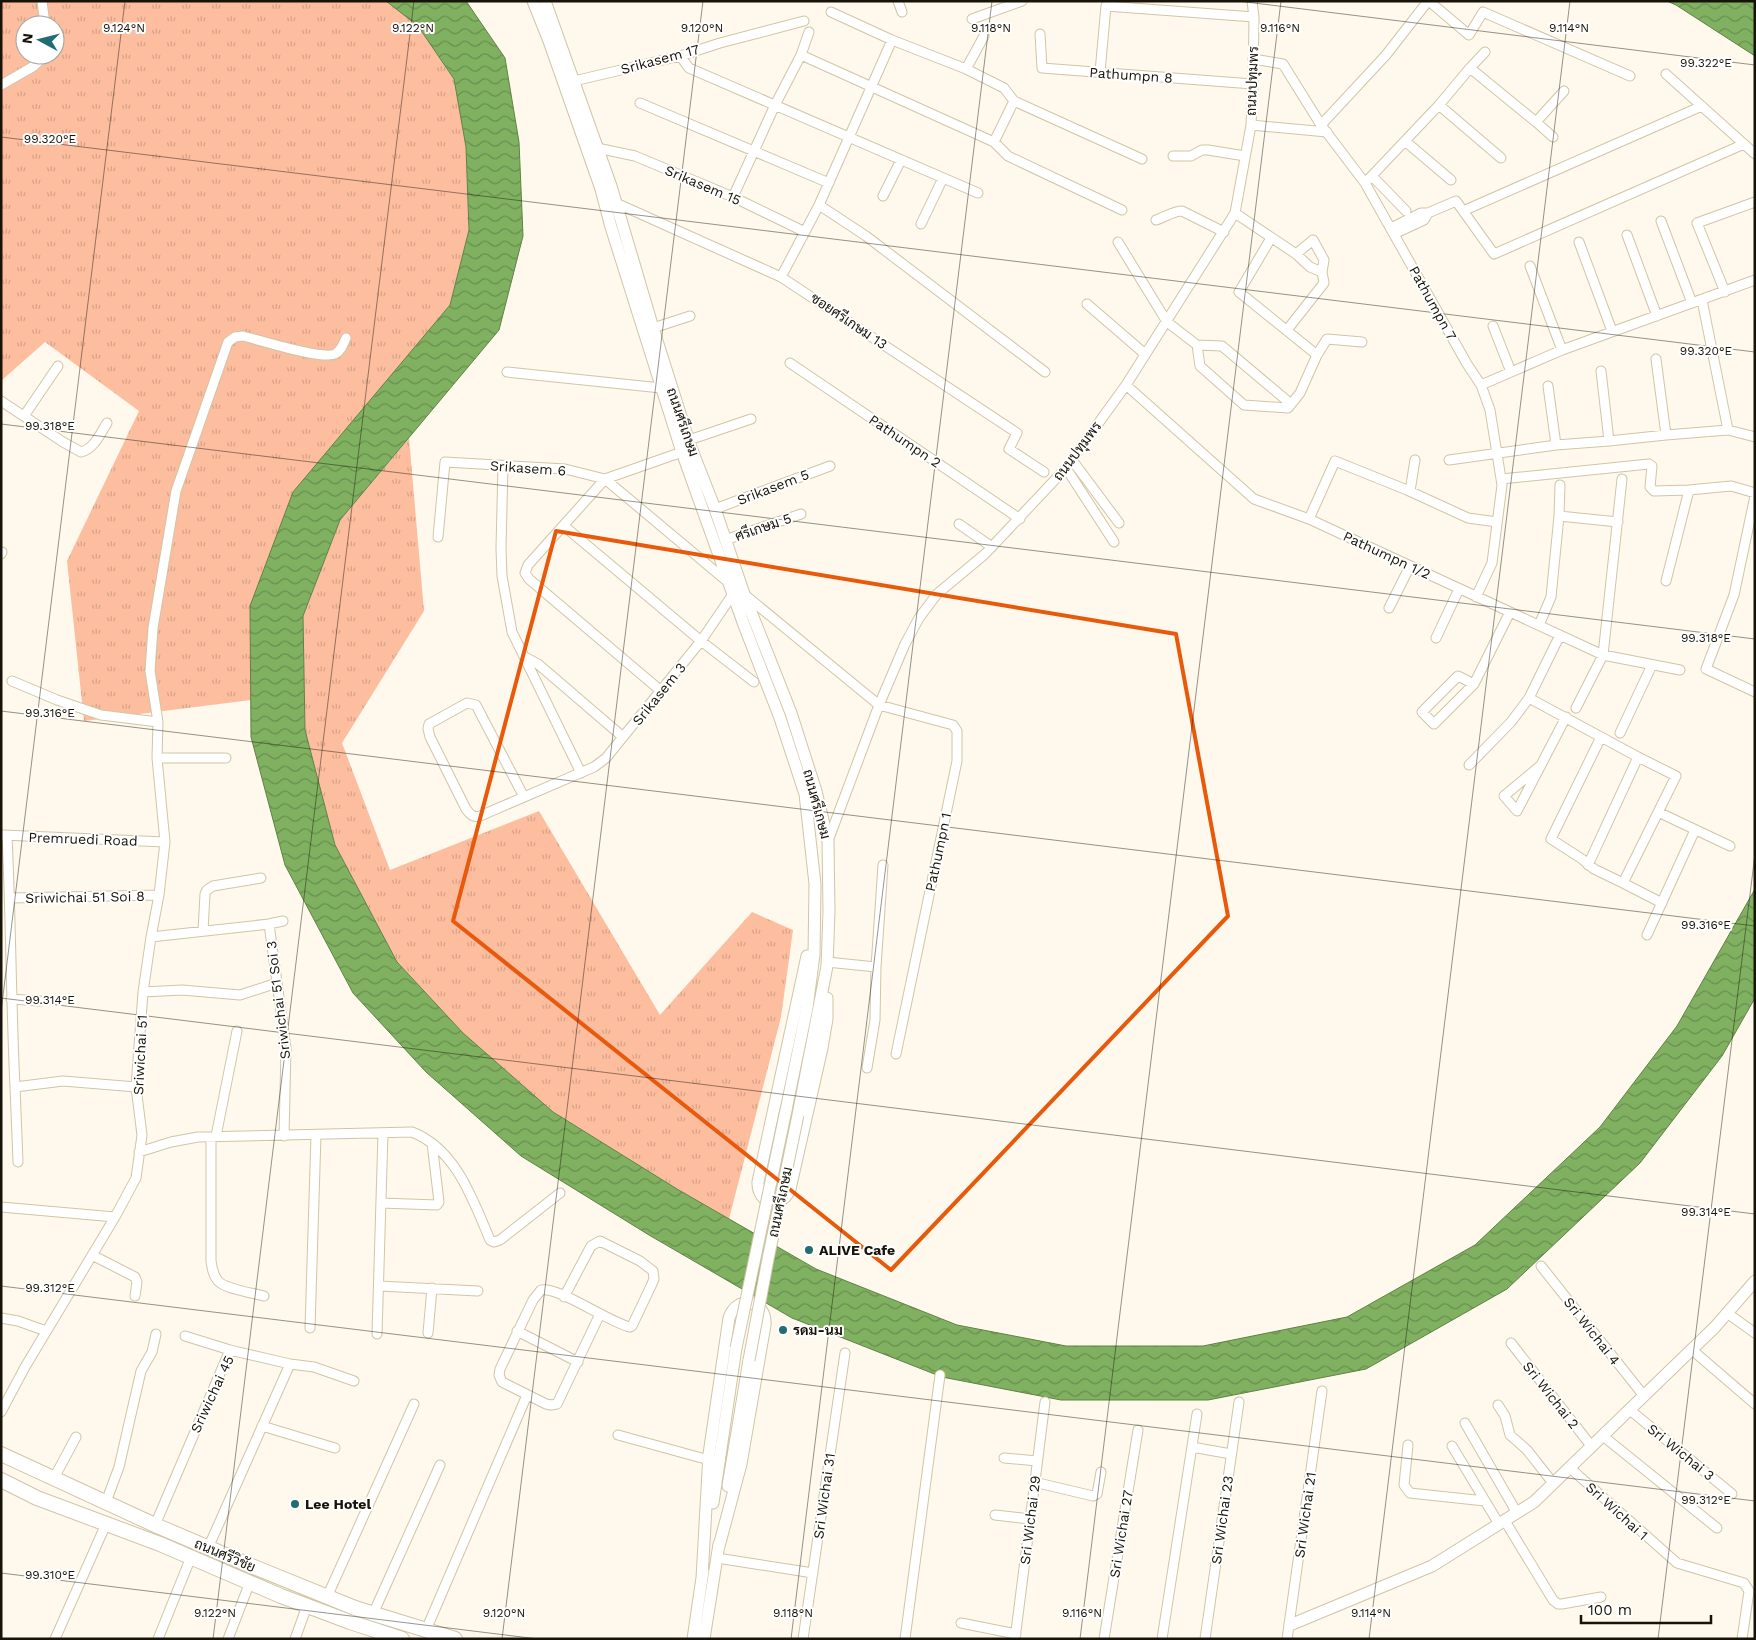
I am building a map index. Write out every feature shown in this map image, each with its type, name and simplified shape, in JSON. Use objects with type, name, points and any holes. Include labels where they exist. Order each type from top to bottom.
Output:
[{"type":"main road","name":"ถนนศรีเกษม","points":[[533,1],[601,189],[611,227],[682,452],[728,582],[738,594],[791,713],[816,791],[828,841],[829,911],[827,964],[749,1360],[718,1554],[701,1622]]},
{"type":"main road","name":"ถนนศรีเกษม","points":[[545,1],[616,203],[689,440],[715,509],[738,594],[805,794],[815,884],[814,955],[807,1008],[736,1348],[702,1578],[701,1622]]},
{"type":"main road","points":[[815,884],[808,955],[758,1182],[759,1192],[766,1200],[781,1201],[790,1189],[827,1019],[827,964]]},
{"type":"main road","points":[[1290,1625],[1432,1566],[1534,1502],[1715,1327],[1755,1281]]},
{"type":"main road","points":[[702,1578],[708,1460],[729,1318],[734,1307],[745,1303],[756,1305],[764,1314],[765,1325],[741,1464],[718,1554]]},
{"type":"main road","name":"ถนนศรีวิชัย","points":[[1,1454],[208,1548],[373,1614],[456,1639]]},
{"type":"main road","points":[[25,1492],[35,1469]]},
{"type":"main road","name":"ถนนศรีวิชัย","points":[[1,1480],[25,1492],[191,1557],[307,1606],[402,1639]]},
{"type":"main road","points":[[692,1639],[701,1622]]},
{"type":"main road","points":[[701,1622],[705,1639]]},
{"type":"street","points":[[42,1],[44,15]]},
{"type":"street","points":[[898,1],[902,12]]},
{"type":"street","points":[[972,19],[1022,1]]},
{"type":"street","name":"ถนนปทุมพร","points":[[828,841],[879,705],[904,644],[919,618],[937,594],[992,547],[1066,468],[1126,385],[1235,213],[1251,125],[1254,17],[1252,1]]},
{"type":"street","points":[[1251,125],[1324,129],[1429,1],[1469,35],[1483,12],[1630,76]]},
{"type":"street","points":[[1100,72],[1106,6],[1254,17]]},
{"type":"street","points":[[831,12],[892,40],[966,69],[1004,88],[1014,100],[1142,158]]},
{"type":"street","name":"Srikasem 17","points":[[574,81],[680,56],[720,43],[804,21]]},
{"type":"street","points":[[733,197],[775,105],[801,55],[809,32]]},
{"type":"street","name":"Pathumpn 8","points":[[1040,34],[1042,68],[1253,84]]},
{"type":"street","points":[[966,69],[984,36]]},
{"type":"street","points":[[781,277],[819,205],[892,40]]},
{"type":"street","points":[[1406,211],[1369,179],[1439,105],[1485,52]]},
{"type":"street","points":[[801,55],[994,142],[1008,156],[1122,210]]},
{"type":"street","points":[[680,56],[689,68],[850,136],[978,193]]},
{"type":"street","name":"Pathumpn 7","points":[[1253,59],[1283,64],[1324,129],[1369,179],[1393,231],[1467,364],[1481,385],[1490,410],[1502,485],[1492,562],[1476,597]]},
{"type":"street","points":[[1,85],[35,65]]},
{"type":"street","points":[[1470,68],[1553,137]]},
{"type":"street","points":[[1666,74],[1755,154]]},
{"type":"street","points":[[1536,122],[1564,91]]},
{"type":"street","points":[[994,142],[1014,100]]},
{"type":"street","points":[[640,103],[829,183]]},
{"type":"street","points":[[1439,105],[1501,158]]},
{"type":"street","points":[[1463,211],[1702,106]]},
{"type":"street","points":[[1405,142],[1451,180]]},
{"type":"street","points":[[1393,231],[1424,220],[1428,213],[1456,201],[1494,254],[1744,144]]},
{"type":"street","name":"Srikasem 15","points":[[597,148],[635,156],[733,197],[805,232]]},
{"type":"street","points":[[1173,156],[1190,156],[1202,150],[1245,156]]},
{"type":"street","points":[[883,196],[901,160]]},
{"type":"street","points":[[921,224],[943,178]]},
{"type":"street","points":[[1724,292],[1697,224],[1755,202]]},
{"type":"street","name":"ซอยศรีเกษม 13","points":[[616,203],[781,277],[1017,432],[1008,449],[1044,472]]},
{"type":"street","points":[[819,205],[866,236],[1045,372]]},
{"type":"street","points":[[1156,220],[1169,216],[1176,211],[1182,211],[1224,232]]},
{"type":"street","points":[[1235,213],[1296,254],[1310,268],[1322,272]]},
{"type":"street","points":[[1662,221],[1692,303]]},
{"type":"street","points":[[1627,235],[1656,316]]},
{"type":"street","points":[[1271,238],[1239,292],[1316,355]]},
{"type":"street","points":[[1287,330],[1324,283],[1322,272],[1324,260],[1313,240],[1296,254]]},
{"type":"street","points":[[1118,242],[1167,322],[1197,345],[1222,346],[1291,404]]},
{"type":"street","points":[[1579,242],[1612,331]]},
{"type":"street","points":[[1530,266],[1562,350]]},
{"type":"street","points":[[1481,385],[1612,331],[1755,282]]},
{"type":"street","points":[[1702,300],[1728,430]]},
{"type":"street","points":[[1087,304],[1145,354]]},
{"type":"street","points":[[653,328],[690,316]]},
{"type":"street","points":[[1493,326],[1511,372]]},
{"type":"street","name":"Sriwichai 51","points":[[1,1412],[136,1178],[142,1135],[136,1087],[143,992],[159,895],[165,842],[156,758],[158,722],[150,671],[154,628],[176,491],[228,342],[235,337],[242,336],[304,352],[330,355],[336,354],[342,348],[346,338]]},
{"type":"street","points":[[1197,345],[1200,366],[1244,405],[1288,408],[1300,393],[1316,355],[1327,339],[1362,342]]},
{"type":"street","points":[[1656,359],[1666,434]]},
{"type":"street","name":"Pathumpn 2","points":[[790,363],[1020,519]]},
{"type":"street","points":[[24,416],[58,366]]},
{"type":"street","points":[[1601,371],[1609,441]]},
{"type":"street","points":[[507,372],[661,388]]},
{"type":"street","name":"Pathumpn 1/2","points":[[1126,385],[1254,499],[1310,519],[1603,655],[1680,670]]},
{"type":"street","points":[[1548,386],[1556,445]]},
{"type":"street","points":[[1,401],[81,452],[87,451],[91,447],[107,423]]},
{"type":"street","points":[[689,440],[751,419]]},
{"type":"street","points":[[1449,460],[1556,445],[1666,434],[1728,430],[1755,437]]},
{"type":"street","points":[[661,691],[529,579],[526,569],[605,479],[682,452]]},
{"type":"street","points":[[1072,460],[1119,523]]},
{"type":"street","points":[[1410,491],[1415,460]]},
{"type":"street","points":[[1310,519],[1335,461],[1410,491],[1468,518],[1497,522]]},
{"type":"street","name":"Srikasem 6","points":[[438,537],[445,462],[565,468],[605,479]]},
{"type":"street","points":[[1501,479],[1649,464],[1652,466],[1650,485],[1654,491],[1731,486],[1755,495],[1734,595],[1706,669],[1755,692]]},
{"type":"street","points":[[503,466],[502,576],[512,632],[581,773]]},
{"type":"street","name":"Srikasem 5","points":[[715,509],[830,466]]},
{"type":"street","points":[[1066,468],[1114,542]]},
{"type":"street","points":[[605,479],[728,582]]},
{"type":"street","points":[[1576,708],[1603,655],[1622,479]]},
{"type":"street","points":[[1539,624],[1550,597],[1559,516],[1560,486]]},
{"type":"street","points":[[1666,581],[1689,490]]},
{"type":"street","name":"ศรีเกษม 5","points":[[724,540],[801,514]]},
{"type":"street","points":[[1559,516],[1618,522]]},
{"type":"street","points":[[959,524],[992,547]]},
{"type":"street","points":[[564,526],[701,641],[754,682]]},
{"type":"street","points":[[1389,608],[1410,566]]},
{"type":"street","points":[[1436,638],[1459,589]]},
{"type":"street","points":[[738,594],[879,705]]},
{"type":"street","name":"Srikasem 3","points":[[524,656],[538,664],[623,737],[738,594]]},
{"type":"street","points":[[1474,684],[1458,676],[1422,712],[1434,724],[1474,684],[1510,612]]},
{"type":"street","points":[[1469,765],[1511,722],[1529,698],[1560,634]]},
{"type":"street","points":[[1620,733],[1652,665]]},
{"type":"street","points":[[12,681],[57,700],[100,714],[158,722]]},
{"type":"street","points":[[1529,698],[1676,776],[1623,884]]},
{"type":"street","points":[[524,797],[476,705],[467,703],[429,724],[430,737],[466,809],[475,817],[480,816],[594,767],[606,758],[623,737]]},
{"type":"street","name":"Pathumpn 1","points":[[879,705],[953,725],[957,730],[958,761],[896,1054]]},
{"type":"street","points":[[1540,766],[1504,796],[1517,812],[1566,717]]},
{"type":"street","points":[[1601,737],[1551,839],[1588,864],[1662,903]]},
{"type":"street","points":[[1588,864],[1638,757]]},
{"type":"street","points":[[156,758],[226,758]]},
{"type":"street","points":[[1658,812],[1730,846]]},
{"type":"street","points":[[1647,934],[1695,830]]},
{"type":"street","points":[[4,835],[10,898],[11,998],[18,1162]]},
{"type":"street","name":"Premruedi Road","points":[[4,835],[165,842]]},
{"type":"street","points":[[868,1068],[874,1020],[882,864]]},
{"type":"street","points":[[203,931],[205,894],[207,890],[213,886],[261,878]]},
{"type":"street","name":"Sriwichai 51 Soi 8","points":[[10,898],[159,895]]},
{"type":"street","name":"Sriwichai 51 Soi 3","points":[[151,937],[282,921]]},
{"type":"street","name":"Sriwichai 51 Soi 3","points":[[269,924],[286,1048],[284,1136]]},
{"type":"street","points":[[827,964],[876,967]]},
{"type":"street","points":[[143,992],[182,990],[240,995],[277,983]]},
{"type":"street","points":[[11,998],[40,1001]]},
{"type":"street","points":[[237,1031],[213,1136],[211,1261],[214,1274],[218,1281],[225,1286],[264,1296]]},
{"type":"street","points":[[15,1087],[63,1081],[136,1087]]},
{"type":"street","points":[[139,1152],[185,1139],[213,1136],[412,1132],[432,1143],[444,1154],[464,1183],[492,1241],[500,1240],[560,1193]]},
{"type":"street","points":[[377,1334],[383,1133]]},
{"type":"street","points":[[310,1328],[316,1135]]},
{"type":"street","points":[[381,1203],[437,1206],[439,1202],[432,1143]]},
{"type":"street","points":[[1,1207],[115,1217]]},
{"type":"street","points":[[564,1296],[589,1250],[595,1243],[602,1242],[652,1269],[654,1278],[632,1326],[626,1326],[550,1290],[542,1290],[533,1300],[500,1369],[498,1375],[502,1382],[546,1404],[557,1404],[600,1314]]},
{"type":"street","points":[[92,1255],[135,1278],[137,1282],[135,1296]]},
{"type":"street","name":"Sri Wichai 4","points":[[1541,1266],[1644,1396]]},
{"type":"street","points":[[379,1286],[478,1290]]},
{"type":"street","points":[[428,1333],[432,1288]]},
{"type":"street","points":[[1727,1313],[1755,1333]]},
{"type":"street","points":[[1,1318],[18,1321],[46,1331]]},
{"type":"street","points":[[517,1331],[578,1362]]},
{"type":"street","points":[[106,1502],[118,1467],[141,1371],[152,1352],[156,1334]]},
{"type":"street","points":[[184,1336],[230,1350]]},
{"type":"street","name":"Sri Wichai 2","points":[[1511,1343],[1592,1447]]},
{"type":"street","points":[[1691,1349],[1755,1404]]},
{"type":"street","name":"Sriwichai 45","points":[[155,1525],[230,1350],[290,1364],[314,1367],[354,1381]]},
{"type":"street","name":"Sri Wichai 31","points":[[804,1639],[845,1353]]},
{"type":"street","points":[[208,1548],[290,1364]]},
{"type":"street","points":[[905,1639],[940,1375]]},
{"type":"street","name":"Sri Wichai 21","points":[[1287,1639],[1322,1391]]},
{"type":"street","points":[[426,1630],[527,1394]]},
{"type":"street","name":"Sri Wichai 29","points":[[1015,1636],[1046,1402]]},
{"type":"street","name":"Sri Wichai 23","points":[[1205,1639],[1239,1402]]},
{"type":"street","points":[[328,1596],[414,1404]]},
{"type":"street","points":[[1498,1405],[1505,1416],[1510,1435],[1527,1450],[1554,1483]]},
{"type":"street","name":"Sri Wichai 3","points":[[1630,1410],[1732,1494]]},
{"type":"street","points":[[1162,1639],[1196,1414]]},
{"type":"street","points":[[1465,1423],[1517,1512]]},
{"type":"street","points":[[262,1426],[335,1448]]},
{"type":"street","name":"Sri Wichai 27","points":[[1104,1639],[1138,1430]]},
{"type":"street","points":[[618,1435],[708,1460]]},
{"type":"street","points":[[1603,1436],[1717,1528]]},
{"type":"street","points":[[54,1478],[76,1437]]},
{"type":"street","points":[[1408,1444],[1404,1485],[1410,1493],[1485,1501]]},
{"type":"street","points":[[1192,1446],[1231,1454]]},
{"type":"street","points":[[1452,1446],[1485,1501],[1502,1522],[1553,1600],[1558,1604],[1562,1604],[1600,1597]]},
{"type":"street","points":[[1004,1458],[1037,1461]]},
{"type":"street","points":[[373,1614],[440,1465]]},
{"type":"street","name":"Sri Wichai 1","points":[[1570,1468],[1677,1563],[1744,1583],[1749,1591],[1742,1639]]},
{"type":"street","points":[[1034,1482],[1093,1496],[1098,1490],[1101,1472]]},
{"type":"street","points":[[995,1515],[1030,1519]]},
{"type":"street","points":[[56,1639],[106,1524]]},
{"type":"street","points":[[718,1554],[813,1573]]},
{"type":"street","points":[[158,1639],[191,1557]]},
{"type":"street","points":[[228,1639],[250,1582]]},
{"type":"street","points":[[295,1639],[307,1606]]},
{"type":"street","points":[[961,1623],[1015,1636]]},
{"type":"highlighted area","points":[[556,531],[1176,634],[1228,916],[891,1270],[453,921]]},
{"type":"green space","points":[[1,1],[386,1],[418,25],[454,79],[466,147],[469,230],[450,305],[369,403],[250,606],[251,700],[84,721],[67,561],[139,411],[45,342],[1,381]]},
{"type":"green space","points":[[409,438],[424,611],[342,743],[390,870],[539,811],[660,1015],[752,912],[793,930],[781,1017],[729,1219],[553,1112],[463,1033],[397,962],[335,845],[305,730],[303,616],[340,520]]},
{"type":"water","points":[[386,1],[466,1],[505,58],[519,142],[523,236],[499,330],[340,520],[303,616],[305,730],[335,845],[397,962],[463,1033],[553,1112],[677,1189],[816,1269],[957,1325],[1066,1346],[1203,1346],[1347,1317],[1475,1245],[1600,1127],[1677,1026],[1755,889],[1755,998],[1722,1056],[1640,1163],[1507,1289],[1366,1369],[1208,1400],[1061,1400],[942,1377],[792,1318],[649,1235],[521,1156],[426,1072],[353,993],[285,865],[251,737],[250,606],[293,492],[450,305],[469,230],[466,147],[454,79],[418,26]]},
{"type":"water","points":[[1667,1],[1755,1],[1755,56],[1676,5]]},
{"type":"place","name":"ALIVE Cafe","points":[[809,1250]]},
{"type":"place","name":"รดม-นม","points":[[783,1330]]},
{"type":"place","name":"Lee Hotel","points":[[295,1504]]}]
